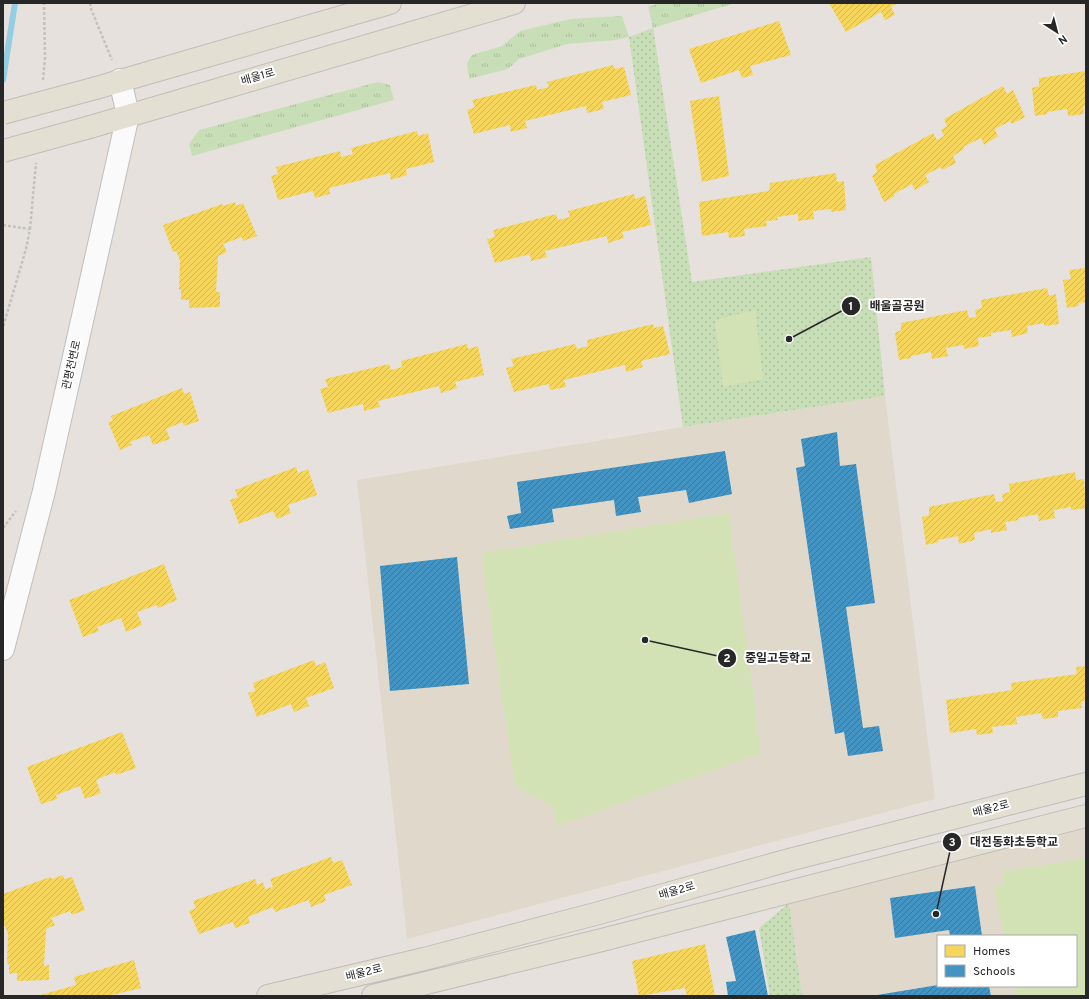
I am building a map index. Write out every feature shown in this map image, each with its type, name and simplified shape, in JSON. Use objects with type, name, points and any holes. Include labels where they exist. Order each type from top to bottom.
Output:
[{"type":"main road","points":[[3,113],[96,88],[117,72],[390,3]]},
{"type":"main road","name":"배울1로","points":[[3,151],[514,3]]},
{"type":"main road","name":"배울2로","points":[[268,996],[584,917],[790,860],[1086,784]]},
{"type":"main road","points":[[372,996],[609,938],[1086,816]]},
{"type":"street","name":"관평천변로","points":[[3,649],[44,491],[128,115],[117,72]]},
{"type":"path","points":[[90,3],[91,9],[117,72]]},
{"type":"path","points":[[3,225],[30,228],[26,249],[3,327]]},
{"type":"shaded area","points":[[885,396],[935,799],[407,939],[357,480]]},
{"type":"shaded area","points":[[1086,826],[1086,996],[802,996],[789,903]]},
{"type":"green space","points":[[660,3],[735,3],[653,28],[648,7]]},
{"type":"green space","points":[[622,16],[629,37],[616,40],[567,44],[519,59],[508,69],[469,79],[467,63],[472,55],[502,46],[520,31],[570,19]]},
{"type":"green space","points":[[653,28],[692,282],[871,257],[885,396],[683,427],[629,37]]},
{"type":"green space","points":[[378,82],[390,85],[394,100],[192,156],[189,144],[199,130]]},
{"type":"green space","points":[[755,310],[763,379],[723,387],[715,320]]},
{"type":"green space","points":[[729,513],[761,753],[557,826],[553,807],[515,786],[481,553]]},
{"type":"green space","points":[[1086,858],[1086,996],[1017,996],[1015,987],[1077,987],[1077,935],[1004,935],[994,886],[1004,884],[1002,872]]},
{"type":"green space","points":[[789,903],[802,996],[770,996],[759,928]]},
{"type":"building: Homes","points":[[829,3],[898,3],[891,7],[895,15],[885,20],[881,12],[846,32]]},
{"type":"building: Homes","points":[[779,21],[791,55],[750,66],[753,75],[742,78],[739,70],[701,83],[689,49]]},
{"type":"building: Homes","points":[[613,65],[615,69],[624,67],[631,95],[602,102],[604,109],[587,113],[586,106],[525,121],[527,128],[511,132],[510,125],[474,134],[467,110],[475,107],[472,100],[536,85],[537,90],[549,87],[547,82]]},
{"type":"building: Homes","points":[[1086,71],[1086,106],[1083,106],[1084,114],[1068,116],[1067,109],[1047,112],[1048,114],[1035,116],[1032,88],[1039,86],[1039,78]]},
{"type":"building: Homes","points":[[1003,86],[1007,94],[1013,90],[1025,117],[1012,124],[1010,121],[995,129],[998,136],[984,145],[981,138],[963,147],[964,149],[953,156],[956,163],[942,170],[941,167],[925,175],[929,182],[915,190],[912,184],[894,194],[895,196],[884,202],[872,176],[877,172],[875,165],[933,133],[937,140],[944,136],[941,130],[947,126],[944,119]]},
{"type":"building: Homes","points":[[719,96],[729,176],[702,182],[690,101]]},
{"type":"building: Homes","points":[[417,131],[418,136],[428,133],[434,162],[406,169],[407,175],[391,180],[390,173],[329,188],[330,194],[315,198],[313,191],[278,200],[271,176],[278,174],[276,167],[340,151],[341,157],[353,154],[351,148]]},
{"type":"building: Homes","points":[[836,173],[837,182],[844,181],[846,210],[831,212],[831,209],[813,211],[814,219],[798,221],[798,214],[777,217],[778,220],[766,221],[767,226],[744,229],[745,236],[729,238],[728,232],[702,236],[699,202],[769,191],[770,183]]},
{"type":"building: Homes","points":[[634,194],[635,199],[645,196],[651,225],[622,232],[624,238],[608,243],[607,236],[545,251],[547,257],[531,261],[530,254],[495,263],[487,239],[495,237],[493,230],[556,214],[558,220],[570,217],[568,211]]},
{"type":"building: Homes","points":[[235,202],[236,206],[243,203],[257,236],[243,241],[242,237],[223,244],[227,252],[218,256],[216,292],[220,292],[220,307],[189,308],[189,300],[181,300],[181,290],[179,290],[180,260],[176,251],[173,252],[163,225],[222,204],[223,206]]},
{"type":"building: Homes","points":[[1086,268],[1086,302],[1078,303],[1079,306],[1067,308],[1063,280],[1071,279],[1069,270]]},
{"type":"building: Homes","points":[[1047,288],[1049,296],[1056,294],[1059,324],[1044,326],[1044,323],[1027,326],[1028,333],[1012,337],[1011,330],[991,333],[991,336],[978,338],[979,346],[964,349],[963,345],[946,348],[948,356],[932,359],[931,352],[899,360],[895,333],[901,330],[901,323],[967,310],[969,318],[976,317],[975,310],[982,308],[981,300]]},
{"type":"building: Homes","points":[[653,324],[654,328],[663,326],[670,354],[641,361],[643,367],[626,372],[625,365],[564,380],[566,387],[550,390],[549,384],[514,392],[506,368],[514,366],[511,359],[575,344],[577,349],[588,346],[587,340]]},
{"type":"building: Homes","points":[[467,344],[468,349],[478,346],[484,375],[455,382],[457,388],[441,393],[439,386],[378,401],[380,407],[364,411],[363,404],[328,413],[320,389],[328,387],[325,379],[389,364],[391,370],[402,367],[401,361]]},
{"type":"building: Homes","points":[[182,388],[184,394],[190,392],[199,421],[184,426],[183,422],[166,429],[170,439],[153,445],[149,435],[130,442],[132,445],[120,450],[108,422],[113,421],[111,416]]},
{"type":"building: Homes","points":[[296,467],[298,473],[308,469],[317,495],[288,505],[291,513],[277,519],[273,511],[239,524],[230,500],[238,497],[235,490]]},
{"type":"building: Homes","points":[[1075,472],[1076,480],[1084,479],[1086,508],[1071,510],[1071,507],[1054,510],[1055,518],[1039,521],[1038,514],[1018,518],[1019,520],[1005,522],[1007,530],[991,533],[991,529],[974,533],[975,540],[959,544],[958,536],[938,540],[939,542],[926,545],[922,517],[929,515],[929,507],[994,494],[996,502],[1003,501],[1002,494],[1010,492],[1009,484]]},
{"type":"building: Homes","points":[[164,564],[177,600],[158,608],[157,605],[137,612],[142,625],[126,632],[121,618],[97,627],[99,631],[83,637],[69,600]]},
{"type":"building: Homes","points":[[314,660],[316,666],[325,662],[334,688],[306,698],[309,706],[294,712],[291,704],[257,717],[248,693],[255,691],[253,683]]},
{"type":"building: Homes","points":[[1086,666],[1086,701],[1081,701],[1082,708],[1058,711],[1058,717],[1043,719],[1041,713],[1016,717],[1017,724],[992,727],[993,733],[977,735],[976,729],[950,733],[946,700],[1012,690],[1011,683],[1077,674],[1076,667]]},
{"type":"building: Homes","points":[[122,732],[136,768],[116,775],[115,772],[96,780],[101,793],[85,799],[80,786],[56,795],[57,799],[41,804],[27,767]]},
{"type":"building: Homes","points":[[331,857],[333,863],[342,860],[352,885],[324,895],[326,901],[311,907],[309,900],[275,912],[273,907],[248,917],[250,923],[235,928],[233,922],[199,934],[189,911],[196,908],[193,901],[255,879],[257,885],[263,882],[265,889],[273,887],[270,879]]},
{"type":"building: Homes","points":[[63,875],[64,879],[72,877],[85,910],[72,915],[70,911],[51,918],[55,925],[46,929],[44,966],[49,965],[49,980],[17,981],[17,973],[9,974],[9,964],[7,963],[8,934],[3,924],[3,894],[50,877],[52,879]]},
{"type":"building: Homes","points":[[705,944],[715,996],[687,996],[685,988],[639,996],[632,961]]},
{"type":"building: Homes","points":[[134,960],[141,988],[108,996],[37,996],[76,985],[74,977]]},
{"type":"building: Schools","points":[[837,432],[840,466],[856,464],[875,603],[846,607],[863,728],[879,726],[883,751],[848,756],[844,732],[835,734],[796,468],[805,466],[801,439]]},
{"type":"building: Schools","points":[[725,451],[732,494],[689,503],[686,490],[638,497],[641,512],[616,516],[614,500],[552,509],[554,522],[510,529],[507,516],[521,513],[517,482]]},
{"type":"building: Schools","points":[[457,557],[469,684],[390,691],[380,566]]},
{"type":"building: Schools","points":[[975,886],[982,935],[950,935],[949,930],[895,938],[890,898]]},
{"type":"building: Schools","points":[[755,930],[768,996],[728,996],[726,982],[736,981],[726,937]]},
{"type":"building: Schools","points":[[937,985],[937,987],[989,987],[991,996],[871,996]]},
{"type":"waterway","points":[[3,80],[15,3]]},
{"type":"place","name":"배울골공원","points":[[789,339]]},
{"type":"place","name":"중일고등학교","points":[[645,640]]},
{"type":"place","name":"대전동화초등학교","points":[[936,914]]}]
